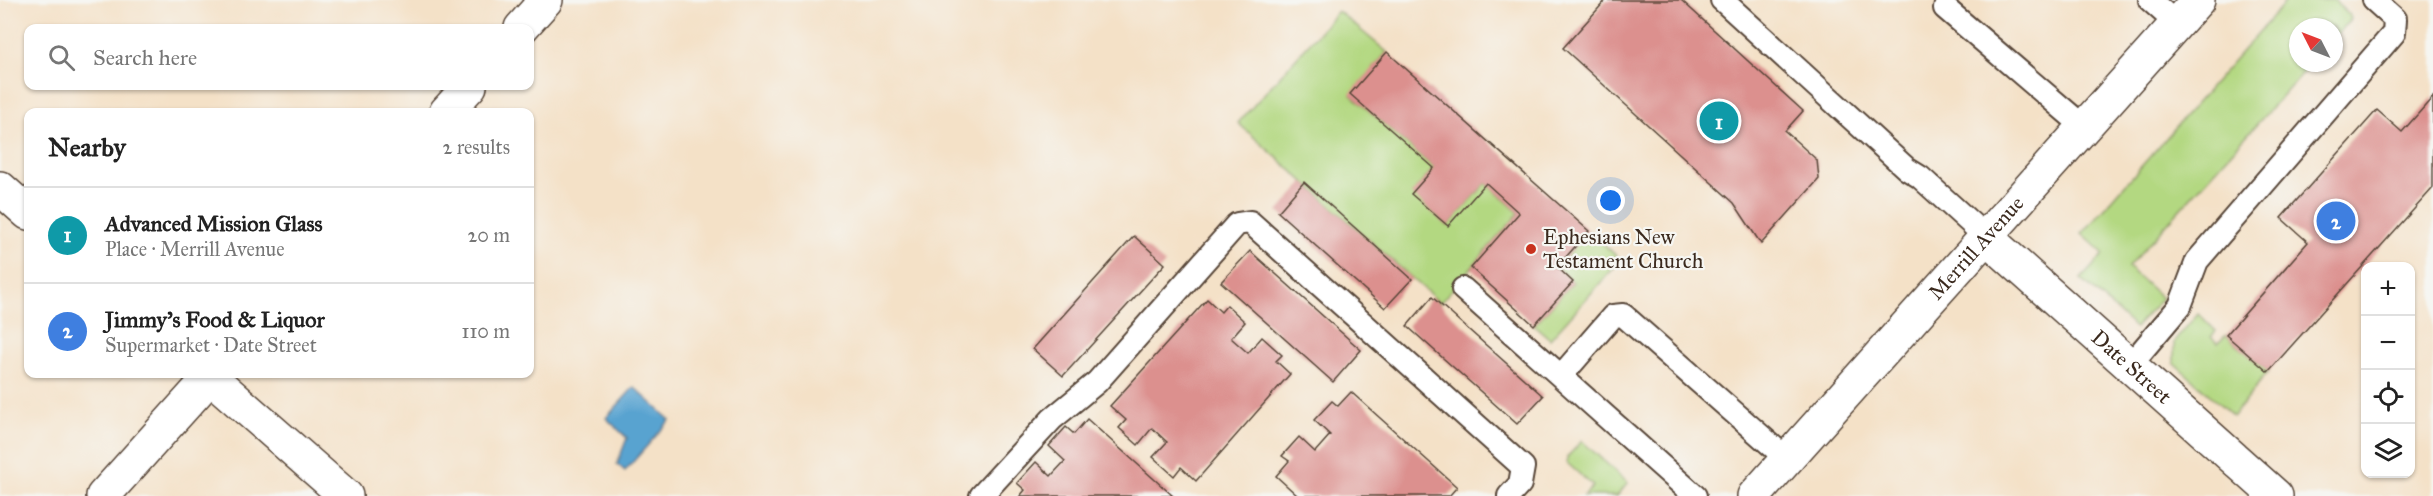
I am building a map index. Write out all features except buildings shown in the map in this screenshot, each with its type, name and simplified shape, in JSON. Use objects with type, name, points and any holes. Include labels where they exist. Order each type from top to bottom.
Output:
[{"type":"street","points":[[525,24],[546,0]]},
{"type":"street","name":"Merrill Avenue","points":[[1754,496],[2198,0]]},
{"type":"street","points":[[450,108],[466,90]]},
{"type":"street","points":[[0,188],[24,209]]},
{"type":"street","name":"Date Street","points":[[1986,237],[2276,496]]},
{"type":"street","points":[[103,496],[206,378]]},
{"type":"street","points":[[214,378],[346,496]]},
{"type":"lane","points":[[1722,0],[1906,169],[1920,177],[1986,237]]},
{"type":"lane","points":[[2150,0],[2177,24]]},
{"type":"lane","points":[[2130,365],[2180,306],[2197,261],[2394,33],[2395,19],[2374,0]]},
{"type":"lane","points":[[1946,8],[2084,127]]},
{"type":"lane","points":[[981,496],[1052,419],[1097,382],[1237,224],[1250,222],[1523,467],[1520,484],[1509,496]]},
{"type":"lane","points":[[1463,289],[1695,496]]},
{"type":"lane","points":[[1561,376],[1613,316],[1623,315],[1787,459]]},
{"type":"green space","points":[[2287,0],[2334,0],[2349,14],[2351,19],[2343,28],[2343,18],[2289,18],[2289,72],[2304,72],[2128,267],[2162,298],[2135,328],[2081,279],[2104,254],[2082,234]]},
{"type":"green space","points":[[1338,11],[1387,52],[1351,95],[1434,168],[1412,194],[1448,226],[1486,183],[1519,213],[1440,303],[1238,123]]},
{"type":"green space","points":[[1589,231],[1621,260],[1550,339],[1534,325],[1573,282],[1557,267]]},
{"type":"green space","points":[[2198,313],[2216,331],[2211,337],[2218,343],[2226,335],[2268,372],[2233,416],[2174,363],[2174,342]]},
{"type":"green space","points":[[1582,441],[1628,483],[1617,496],[1584,496],[1593,486],[1567,463],[1567,457]]},
{"type":"water","points":[[634,387],[670,420],[625,471],[617,464],[627,438],[606,418]]},
{"type":"place","name":"Advanced Mission Glass","points":[[1719,121]]},
{"type":"place","name":"Jimmy's Food & Liquor","points":[[2336,221]]},
{"type":"place","name":"Ephesians New Testament Church","points":[[1531,249]]}]
